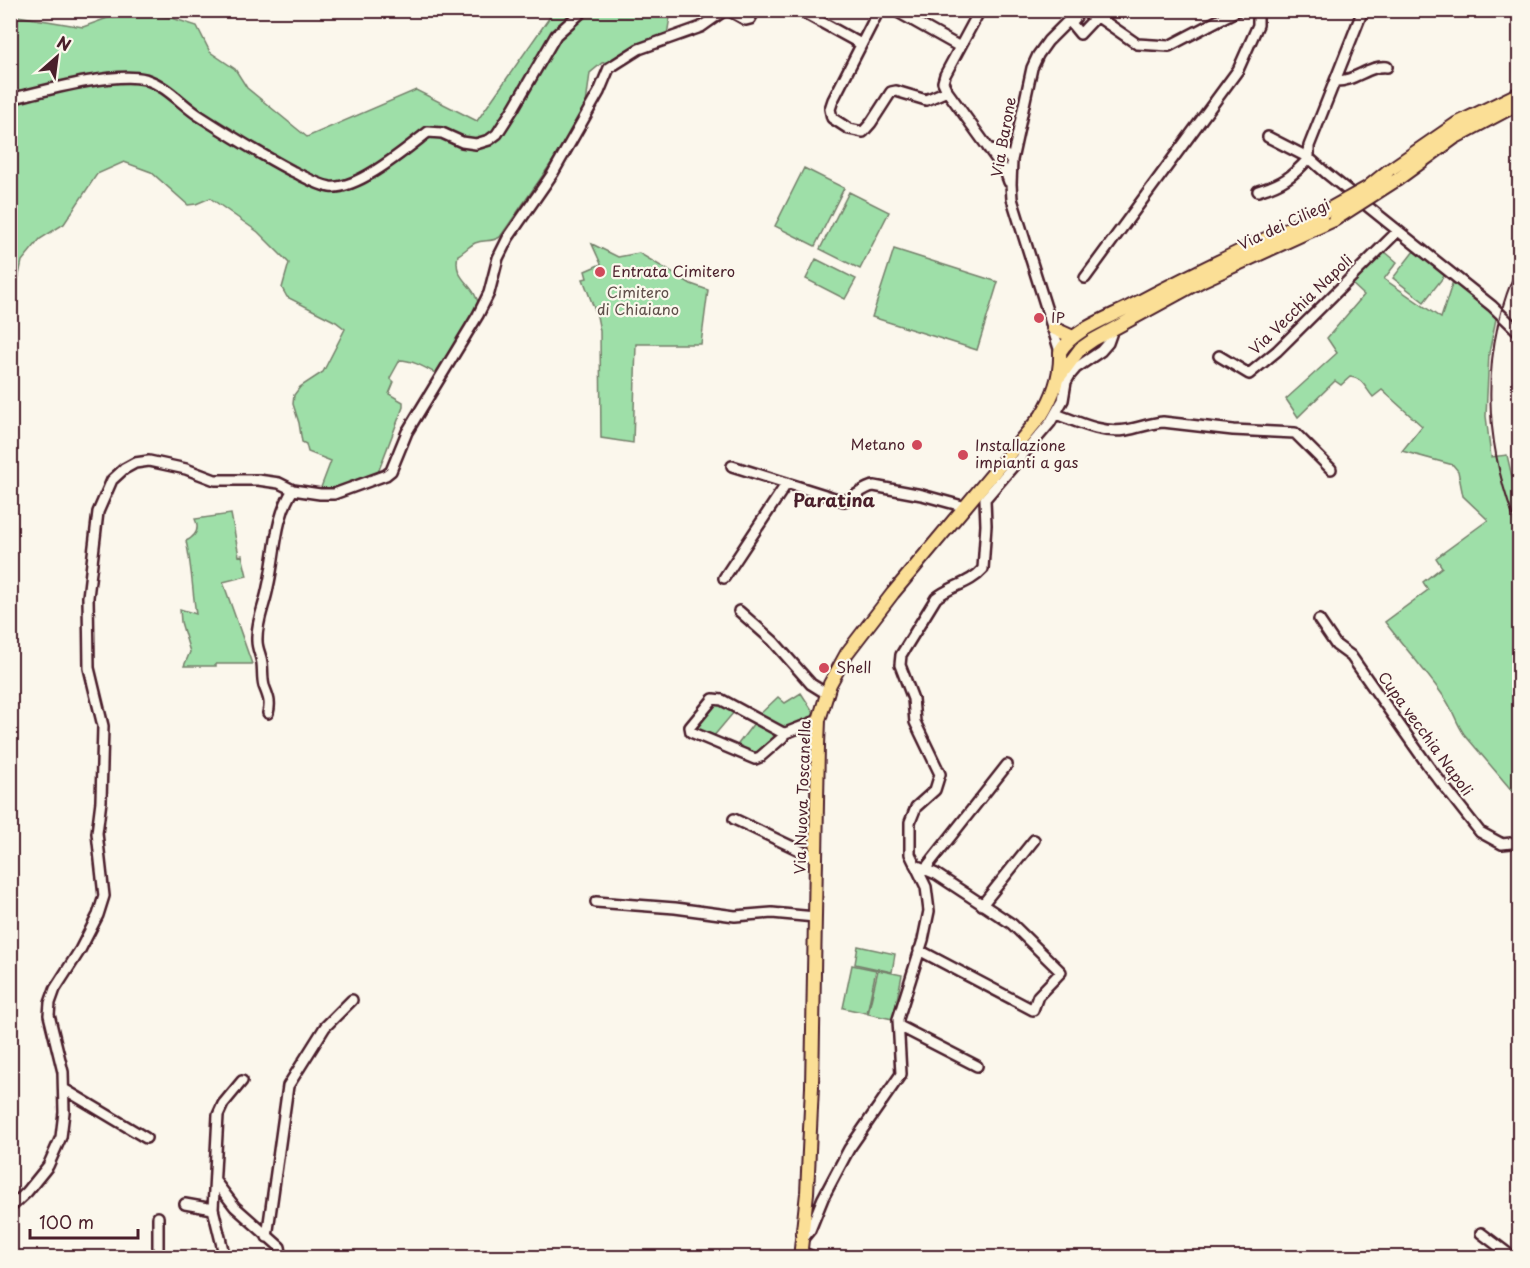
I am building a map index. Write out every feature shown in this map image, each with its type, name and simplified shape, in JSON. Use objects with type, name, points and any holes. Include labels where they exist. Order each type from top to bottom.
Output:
[{"type":"main road","name":"Via dei Ciliegi","points":[[1393,175],[1456,124],[1520,93]]},
{"type":"main road","name":"Via dei Ciliegi","points":[[1062,372],[1083,346],[1203,280],[1329,216],[1454,138],[1520,103]]},
{"type":"main road","name":"Via dei Ciliegi","points":[[1060,352],[1073,337],[1198,270],[1329,216]]},
{"type":"main road","points":[[1053,328],[1073,337]]},
{"type":"main road","points":[[1060,352],[1070,353],[1083,346]]},
{"type":"main road","name":"Via Nuova Toscanella","points":[[801,1250],[807,1193],[812,1087],[819,720],[837,669],[855,641],[1041,416],[1056,385],[1060,352]]},
{"type":"main road","name":"Via Nuova Toscanella","points":[[1056,385],[1062,372]]},
{"type":"street","points":[[10,99],[111,78],[133,77],[146,80],[167,89],[191,111],[241,144],[300,175],[331,187],[354,182],[374,172],[428,132],[442,133],[462,142],[476,144],[489,140],[497,134],[513,109],[556,35],[584,10]]},
{"type":"street","points":[[10,1208],[27,1192],[48,1166],[61,1137],[64,1112],[63,1072],[49,1015],[50,1003],[55,989],[80,950],[104,896],[97,833],[101,801],[103,726],[89,668],[87,621],[98,513],[112,480],[124,469],[141,462],[167,464],[215,480],[258,480],[279,483],[293,489],[334,494],[374,481],[391,471],[406,432],[451,361],[489,293],[498,258],[508,238],[553,173],[599,92],[609,68],[639,49],[701,27],[726,10],[746,20],[750,19],[755,10]]},
{"type":"street","points":[[800,10],[861,44]]},
{"type":"street","points":[[879,10],[831,105],[832,118],[844,127],[858,132],[867,129],[891,92],[927,100],[947,91]]},
{"type":"street","points":[[894,10],[960,47]]},
{"type":"street","points":[[980,10],[943,82],[988,148],[1008,162],[1012,159]]},
{"type":"street","points":[[1084,10],[1137,44],[1169,46],[1238,10]]},
{"type":"street","name":"Via Barone","points":[[1060,352],[1012,199],[1012,159],[1032,68],[1038,55],[1048,41],[1084,10]]},
{"type":"street","points":[[1084,278],[1238,70],[1258,25],[1258,10]]},
{"type":"street","points":[[1258,191],[1278,185],[1293,175],[1309,158],[1309,146],[1363,10]]},
{"type":"street","points":[[1335,81],[1347,82],[1379,66],[1387,67]]},
{"type":"street","points":[[1268,137],[1309,158],[1492,306],[1520,333]]},
{"type":"street","points":[[998,154],[1016,144]]},
{"type":"street","points":[[998,154],[1011,184]]},
{"type":"street","name":"Via Vecchia Napoli","points":[[1219,356],[1249,375],[1277,351],[1398,231]]},
{"type":"street","points":[[816,1257],[801,1250],[823,1198],[849,1149],[901,1074],[898,1019],[929,911],[926,887],[910,854],[910,822],[916,807],[935,790],[940,774],[915,722],[912,699],[901,672],[899,660],[903,649],[936,598],[968,581],[983,569],[987,525],[985,500],[1056,414],[1063,400],[1065,382],[1076,368],[1108,343],[1113,329]]},
{"type":"street","points":[[1083,346],[1093,357]]},
{"type":"street","points":[[1056,414],[1106,430],[1125,430],[1152,422],[1163,422],[1233,430],[1295,433],[1331,468]]},
{"type":"street","points":[[732,466],[844,501],[874,486],[922,495],[966,507]]},
{"type":"street","points":[[724,578],[787,483]]},
{"type":"street","points":[[268,713],[269,698],[264,685],[257,627],[269,585],[279,520],[286,500],[293,489]]},
{"type":"street","points":[[739,611],[773,641],[806,679],[827,694]]},
{"type":"street","name":"Cupa vecchia Napoli","points":[[1319,620],[1336,645],[1351,656],[1429,767],[1480,832],[1502,844],[1520,842]]},
{"type":"street","points":[[783,734],[717,699],[713,699],[690,730],[755,759],[780,740],[783,734],[819,720]]},
{"type":"street","points":[[925,869],[1007,765]]},
{"type":"street","points":[[734,819],[816,858]]},
{"type":"street","points":[[982,905],[1034,840]]},
{"type":"street","points":[[915,865],[936,874],[1012,924],[1060,972],[1038,996],[1033,1010],[919,950]]},
{"type":"street","points":[[596,902],[675,908],[735,916],[772,913],[815,917]]},
{"type":"street","points":[[267,1237],[288,1086],[325,1027],[352,1000]]},
{"type":"street","points":[[899,1026],[977,1066]]},
{"type":"street","points":[[225,1257],[213,1209],[218,1115],[223,1104],[242,1081]]},
{"type":"street","points":[[64,1089],[146,1138]]},
{"type":"street","points":[[215,1181],[235,1207],[280,1247],[282,1257]]},
{"type":"street","points":[[185,1204],[213,1209]]},
{"type":"street","points":[[158,1217],[158,1257]]},
{"type":"street","points":[[1481,1233],[1514,1257]]},
{"type":"green space","points":[[554,11],[671,11],[667,35],[639,45],[611,61],[602,63],[590,73],[586,104],[570,136],[500,237],[475,243],[458,255],[458,270],[477,298],[479,306],[439,375],[415,363],[400,360],[390,378],[394,382],[389,394],[403,402],[403,407],[377,475],[372,479],[350,487],[320,490],[331,461],[308,452],[306,444],[302,442],[293,404],[294,395],[300,387],[323,372],[345,329],[287,297],[282,288],[289,263],[258,232],[210,198],[188,205],[151,172],[124,162],[97,174],[64,224],[40,239],[22,261],[12,308],[14,337],[11,341],[11,15],[83,27],[110,17],[140,14],[169,17],[197,26],[210,52],[235,69],[247,88],[307,137],[416,90],[477,121]]},
{"type":"green space","points":[[804,168],[844,188],[815,246],[775,226]]},
{"type":"green space","points":[[849,192],[889,212],[860,269],[820,249]]},
{"type":"green space","name":"Cimitero di Chiaiano","points":[[592,244],[618,257],[639,253],[691,284],[708,290],[701,344],[636,344],[633,443],[601,438],[600,331],[597,316],[583,279],[587,278],[585,271],[601,264]]},
{"type":"green space","points":[[894,249],[998,282],[977,350],[872,317]]},
{"type":"green space","points":[[1383,250],[1397,262],[1384,279],[1441,318],[1454,278],[1497,314],[1489,353],[1486,416],[1491,457],[1507,455],[1516,494],[1519,491],[1519,799],[1464,734],[1444,697],[1385,622],[1428,590],[1423,582],[1442,567],[1436,558],[1488,520],[1463,496],[1458,471],[1453,465],[1402,451],[1422,426],[1382,390],[1373,397],[1361,381],[1354,378],[1350,377],[1341,385],[1335,381],[1298,417],[1286,399],[1337,353],[1327,338],[1364,295],[1351,283]]},
{"type":"green space","points":[[1414,251],[1445,275],[1424,302],[1393,278]]},
{"type":"green space","points":[[816,259],[856,279],[845,299],[806,279]]},
{"type":"green space","points":[[231,514],[239,556],[242,555],[247,576],[223,582],[252,664],[184,666],[190,652],[181,622],[180,609],[196,614],[186,541],[196,532],[195,519]]},
{"type":"green space","points":[[801,693],[814,713],[814,718],[786,730],[759,715],[778,697],[785,703]]},
{"type":"green space","points":[[715,702],[734,712],[712,738],[693,729]]},
{"type":"green space","points":[[754,723],[779,737],[757,757],[735,748]]},
{"type":"green space","points":[[858,946],[895,954],[892,972],[855,964]]},
{"type":"green space","points":[[852,965],[876,970],[867,1013],[843,1008]]},
{"type":"green space","points":[[878,970],[902,975],[893,1019],[868,1014]]},
{"type":"railway","points":[[1520,262],[1506,295],[1497,329],[1490,398],[1498,467],[1520,534]]},
{"type":"place","name":"Entrata Cimitero","points":[[600,272]]},
{"type":"place","name":"IP","points":[[1039,318]]},
{"type":"place","name":"Metano","points":[[917,445]]},
{"type":"place","name":"Installazione impianti a gas","points":[[963,455]]},
{"type":"place","name":"Shell","points":[[824,668]]},
{"type":"district","name":"Paratina","points":[[834,501]]}]
